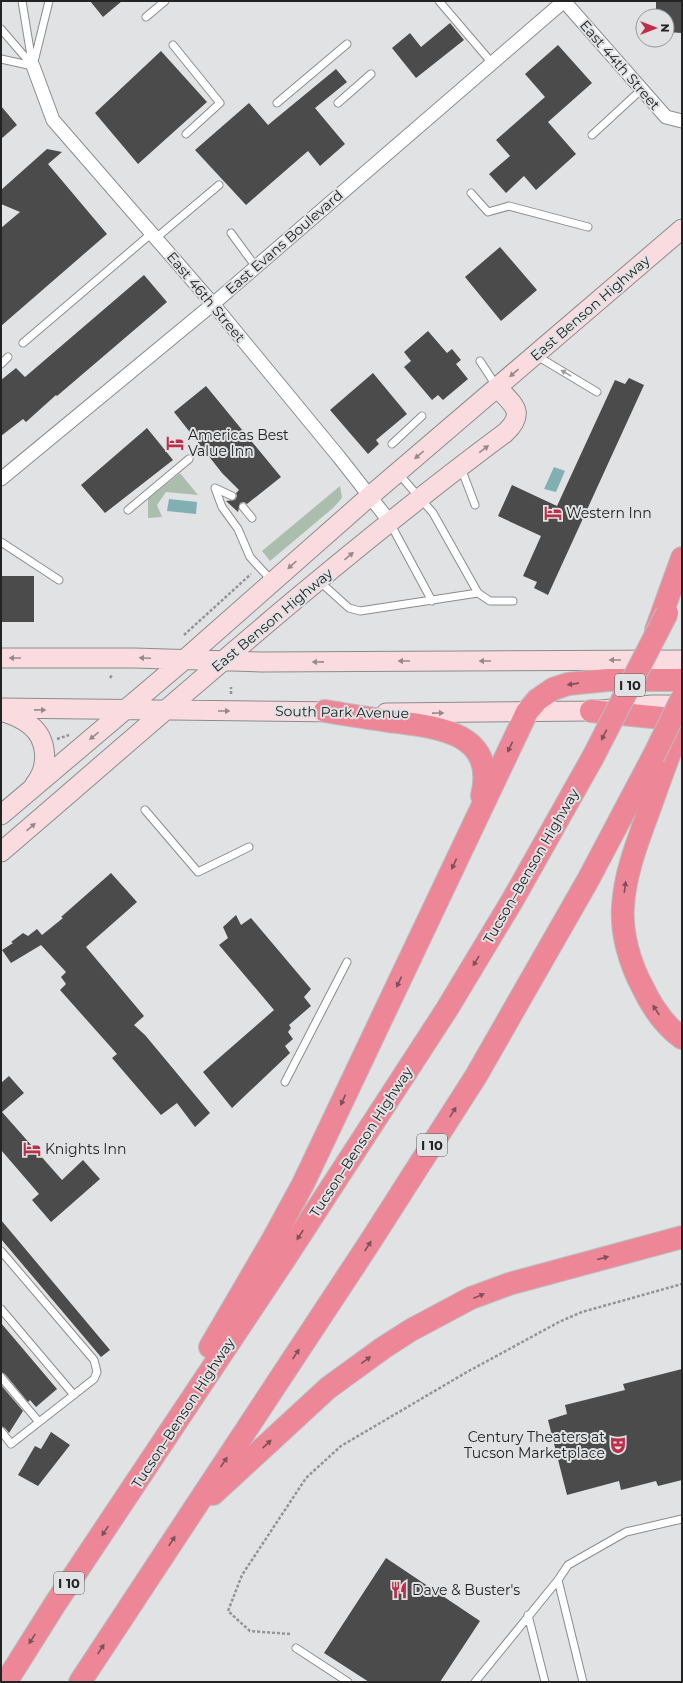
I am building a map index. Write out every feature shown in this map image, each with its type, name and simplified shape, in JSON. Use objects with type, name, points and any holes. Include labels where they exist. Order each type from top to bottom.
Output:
[{"type":"highway","points":[[664,613],[682,558]]},
{"type":"highway","name":"Tucson–Benson Highway","points":[[8,1677],[344,1169],[447,1009],[512,901],[593,757],[647,653],[664,613],[682,582]]},
{"type":"highway","points":[[126,1499],[193,1377],[272,1242],[303,1184],[527,712],[537,700],[552,689],[568,684],[608,680],[682,680]]},
{"type":"highway","name":"I 10","points":[[80,1682],[368,1245],[476,1076],[659,761],[682,698]]},
{"type":"highway","points":[[325,711],[439,728],[456,734],[469,742],[479,757],[485,775],[483,793],[474,821]]},
{"type":"highway","points":[[591,711],[682,721],[659,761],[626,879],[623,907],[625,933],[630,957],[638,979],[648,998],[661,1017],[682,1038]]},
{"type":"highway","points":[[187,1518],[328,1388],[383,1348],[411,1330],[472,1298],[509,1284],[682,1237]]},
{"type":"main road","name":"East Benson Highway","points":[[1,815],[184,660],[370,496],[682,229]]},
{"type":"main road","name":"East Benson Highway","points":[[1,852],[222,661],[390,522],[505,433],[514,424],[517,416],[515,408],[497,387]]},
{"type":"main road","points":[[1,658],[134,658],[269,662],[682,660]]},
{"type":"main road","name":"South Park Avenue","points":[[1,710],[325,711],[360,713],[527,712],[591,711],[652,705],[682,705]]},
{"type":"main road","points":[[1,710],[15,716],[31,726],[37,733],[44,748],[45,761],[42,775],[27,793]]},
{"type":"street","name":"East Evans Boulevard","points":[[1,479],[213,304],[564,1]]},
{"type":"street","name":"East 44th Street","points":[[564,1],[666,117],[682,121]]},
{"type":"street","name":"East 46th Street","points":[[33,66],[53,120],[213,304],[339,457],[390,522]]},
{"type":"lane","points":[[22,1],[33,66]]},
{"type":"lane","points":[[33,66],[49,1]]},
{"type":"lane","points":[[146,17],[165,1]]},
{"type":"lane","points":[[439,1],[492,63]]},
{"type":"lane","points":[[1,29],[33,66]]},
{"type":"lane","points":[[277,104],[346,44]]},
{"type":"lane","points":[[173,45],[220,103],[186,134]]},
{"type":"lane","points":[[1,59],[33,66]]},
{"type":"lane","points":[[338,104],[371,74]]},
{"type":"lane","points":[[592,135],[642,89]]},
{"type":"lane","points":[[23,344],[154,236],[219,185]]},
{"type":"lane","points":[[471,193],[488,212],[509,206],[588,226]]},
{"type":"lane","points":[[231,233],[256,267]]},
{"type":"lane","points":[[535,355],[597,392]]},
{"type":"lane","points":[[1,364],[8,357]]},
{"type":"lane","points":[[480,361],[497,387]]},
{"type":"lane","points":[[392,444],[422,416]]},
{"type":"lane","points":[[128,510],[189,459]]},
{"type":"lane","points":[[461,466],[475,505]]},
{"type":"lane","points":[[398,473],[433,513],[478,593],[490,601],[513,601]]},
{"type":"lane","points":[[232,496],[215,488],[222,507],[238,529],[250,557],[273,582]]},
{"type":"lane","points":[[243,507],[252,518]]},
{"type":"lane","points":[[390,522],[432,601]]},
{"type":"lane","points":[[1,542],[59,580]]},
{"type":"lane","points":[[319,581],[349,608],[360,611],[478,593]]},
{"type":"lane","points":[[145,810],[198,872],[249,847]]},
{"type":"lane","points":[[286,1082],[347,962]]},
{"type":"lane","points":[[1,1251],[94,1360],[97,1372],[94,1379],[11,1444],[1,1431]]},
{"type":"lane","points":[[1,1309],[74,1395]]},
{"type":"lane","points":[[1,1377],[39,1422]]},
{"type":"lane","points":[[475,1682],[558,1580],[568,1565],[626,1532],[682,1518]]},
{"type":"lane","points":[[558,1580],[584,1682]]},
{"type":"lane","points":[[528,1615],[545,1682]]},
{"type":"lane","points":[[296,1648],[348,1682]]},
{"type":"path","points":[[184,635],[259,567]]},
{"type":"path","points":[[110,678],[113,674]]},
{"type":"path","points":[[231,687],[231,694]]},
{"type":"path","points":[[53,741],[72,734]]},
{"type":"path","points":[[290,1634],[250,1631],[228,1611],[242,1575],[306,1478],[341,1446],[468,1372],[559,1322],[582,1312],[682,1284]]},
{"type":"green space","points":[[180,473],[198,495],[166,492],[157,505],[162,517],[148,518],[148,499]]},
{"type":"green space","points":[[340,486],[342,498],[333,508],[270,561],[262,551]]},
{"type":"water","points":[[554,467],[565,471],[556,492],[544,489]]},
{"type":"water","points":[[169,499],[197,502],[196,514],[167,511]]},
{"type":"building","points":[[90,1],[122,1],[103,17]]},
{"type":"building","points":[[656,1],[682,1],[682,33],[675,33],[675,8],[656,8]]},
{"type":"building","points":[[450,23],[464,40],[416,78],[392,48],[410,33],[421,47]]},
{"type":"building","points":[[558,45],[592,83],[548,122],[576,154],[536,190],[524,176],[506,193],[489,174],[510,156],[496,140],[545,97],[525,74]]},
{"type":"building","points":[[161,51],[207,102],[138,164],[95,113]]},
{"type":"building","points":[[336,69],[347,82],[315,108],[345,144],[320,166],[308,151],[246,205],[195,150],[249,103],[268,125]]},
{"type":"building","points":[[1,106],[17,125],[1,139]]},
{"type":"building","points":[[47,149],[62,152],[48,164],[107,234],[1,326],[1,228],[20,212],[1,204],[1,190]]},
{"type":"building","points":[[500,247],[537,290],[501,321],[465,277]]},
{"type":"building","points":[[144,275],[167,302],[26,422],[23,419],[1,436],[1,380],[16,368],[25,377]]},
{"type":"building","points":[[428,331],[447,353],[452,349],[461,360],[456,364],[468,379],[443,400],[438,395],[432,400],[404,367],[411,361],[404,352]]},
{"type":"building","points":[[373,373],[407,414],[376,440],[379,444],[368,454],[330,410]]},
{"type":"building","points":[[629,378],[644,385],[548,595],[534,588],[537,582],[523,576],[541,536],[498,516],[512,485],[557,506],[615,380],[625,384]]},
{"type":"building","points":[[206,386],[281,477],[247,504],[244,502],[240,503],[238,512],[226,501],[235,500],[237,496],[236,493],[239,490],[222,473],[174,412]]},
{"type":"building","points":[[147,428],[173,460],[105,513],[81,485]]},
{"type":"building","points":[[1,576],[34,576],[34,622],[1,622]]},
{"type":"building","points":[[111,873],[137,902],[86,947],[144,1016],[134,1025],[145,1035],[210,1113],[195,1127],[177,1103],[161,1115],[112,1058],[117,1054],[60,990],[66,984],[61,977],[66,972],[41,945],[11,963],[2,950],[13,943],[11,942],[23,933],[28,936],[37,929],[42,935],[63,918],[61,917]]},
{"type":"building","points":[[236,915],[241,925],[251,918],[311,989],[304,997],[311,1006],[289,1025],[291,1028],[288,1032],[293,1039],[285,1046],[290,1053],[232,1108],[203,1072],[274,1010],[219,945],[228,938],[223,927]]},
{"type":"building","points":[[9,1076],[24,1093],[2,1112],[62,1180],[83,1160],[100,1179],[51,1222],[32,1200],[39,1194],[1,1150],[1,1083]]},
{"type":"building","points":[[1,1220],[110,1350],[101,1357],[1,1239]]},
{"type":"building","points":[[1,1323],[57,1389],[36,1407],[30,1400],[28,1402],[5,1374],[1,1372]]},
{"type":"building","name":"Century Theaters at Tucson Marketplace","points":[[682,1369],[682,1480],[658,1486],[656,1481],[621,1490],[619,1481],[567,1495],[548,1420],[567,1414],[565,1405],[625,1390],[623,1384]]},
{"type":"building","points":[[1,1385],[23,1411],[9,1433],[1,1426]]},
{"type":"building","points":[[51,1432],[70,1445],[38,1486],[18,1475],[35,1446],[41,1449]]},
{"type":"building","name":"Dave & Buster's","points":[[386,1558],[480,1621],[440,1682],[369,1682],[324,1653]]},
{"type":"place","name":"Americas Best Value Inn","points":[[175,443]]},
{"type":"place","name":"Western Inn","points":[[553,513]]},
{"type":"place","name":"Knights Inn","points":[[32,1149]]},
{"type":"place","name":"Century Theaters at Tucson Marketplace","points":[[618,1445]]},
{"type":"place","name":"Dave & Buster's","points":[[399,1590]]}]
